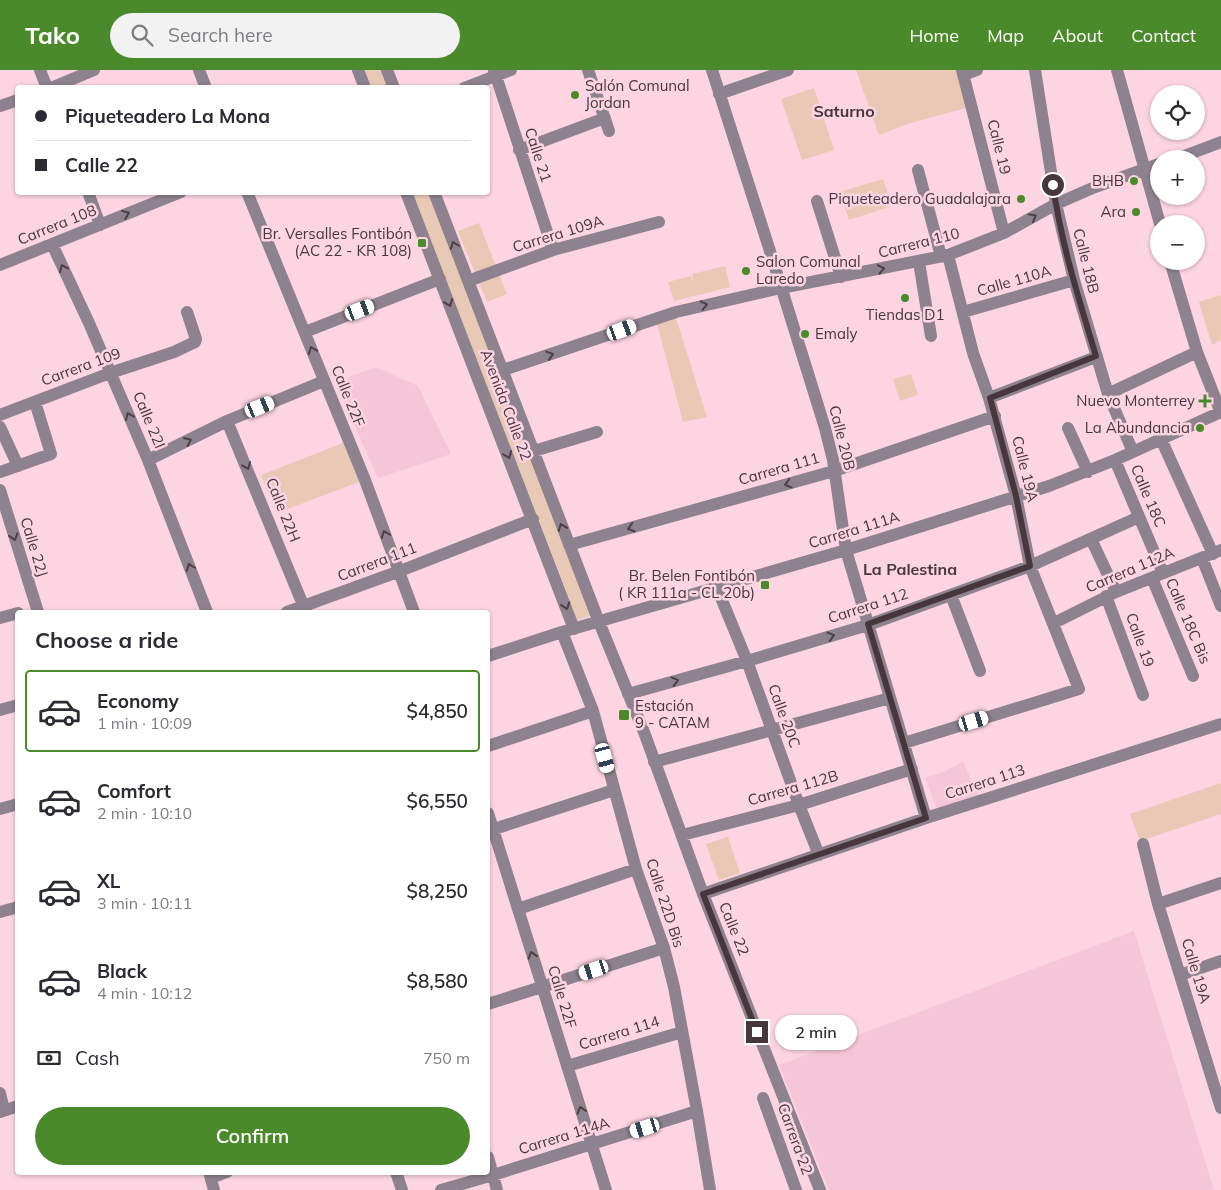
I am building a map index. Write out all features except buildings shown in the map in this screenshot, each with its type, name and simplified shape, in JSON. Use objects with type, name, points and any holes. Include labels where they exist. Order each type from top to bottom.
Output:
[{"type":"street","points":[[40,70],[45,85]]},
{"type":"street","points":[[58,85],[94,70]]},
{"type":"street","points":[[199,70],[205,85]]},
{"type":"street","points":[[358,70],[364,85]]},
{"type":"street","points":[[387,70],[393,85]]},
{"type":"street","points":[[470,85],[495,73],[511,70]]},
{"type":"street","points":[[588,70],[609,131]]},
{"type":"street","name":"Calle 20B","points":[[712,70],[825,428],[834,471],[846,550],[926,818]]},
{"type":"street","points":[[719,94],[788,70]]},
{"type":"street","points":[[963,72],[978,70]]},
{"type":"street","name":"Calle 18B","points":[[1035,70],[1056,204],[1074,280],[1108,394],[1133,452]]},
{"type":"street","points":[[1117,70],[1157,215]]},
{"type":"street","name":"Calle 19","points":[[963,72],[1004,233]]},
{"type":"street","name":"Calle 21","points":[[495,73],[553,250]]},
{"type":"street","points":[[0,106],[15,101]]},
{"type":"street","points":[[519,150],[605,118]]},
{"type":"street","points":[[1200,150],[1221,142]]},
{"type":"street","name":"Carrera 110","points":[[503,370],[653,318],[781,288],[919,262],[944,255],[1004,233],[1056,204],[1150,166]]},
{"type":"street","name":"Calle 19A","points":[[904,743],[1079,689],[1030,566],[1016,496],[990,398],[973,353],[918,170]]},
{"type":"street","points":[[89,195],[100,225]]},
{"type":"street","name":"Carrera 108","points":[[0,265],[174,195]]},
{"type":"street","name":"Calle 22F","points":[[248,195],[305,332],[413,610]]},
{"type":"street","name":"Avenida Calle 22","points":[[407,195],[533,518],[568,631]]},
{"type":"street","name":"Avenida Calle 22","points":[[435,195],[598,622]]},
{"type":"street","points":[[817,201],[841,277]]},
{"type":"street","name":"Carrera 109A","points":[[468,281],[553,250],[659,222]]},
{"type":"street","name":"Calle 22I","points":[[52,244],[148,460],[206,610]]},
{"type":"street","points":[[919,262],[931,336]]},
{"type":"street","points":[[1173,270],[1197,352],[1221,412]]},
{"type":"street","points":[[305,332],[440,278]]},
{"type":"street","name":"Calle 110A","points":[[962,312],[1074,280]]},
{"type":"street","name":"Carrera 109","points":[[0,415],[110,373],[174,352],[195,342],[196,339],[187,312]]},
{"type":"street","points":[[1108,394],[1197,352]]},
{"type":"street","points":[[990,398],[1096,356]]},
{"type":"street","points":[[148,460],[227,421],[324,381]]},
{"type":"street","points":[[0,472],[51,454],[35,402]]},
{"type":"street","name":"Carrera 111A","points":[[490,655],[846,550],[1016,496],[1088,472],[1221,412]]},
{"type":"street","name":"Carrera 111","points":[[569,546],[834,471],[995,416]]},
{"type":"street","name":"Calle 22H","points":[[227,421],[305,609]]},
{"type":"street","points":[[0,427],[18,466]]},
{"type":"street","points":[[1068,428],[1088,472]]},
{"type":"street","points":[[534,451],[597,432]]},
{"type":"street","points":[[1161,439],[1212,554],[1221,606]]},
{"type":"street","name":"Calle 18C","points":[[1115,460],[1139,517],[1158,575]]},
{"type":"street","name":"Calle 22J","points":[[0,490],[37,610]]},
{"type":"street","name":"Carrera 112","points":[[628,694],[747,661],[868,624],[1030,566],[1139,517]]},
{"type":"street","name":"Carrera 111","points":[[305,609],[533,518]]},
{"type":"street","name":"Calle 19","points":[[1091,539],[1144,695]]},
{"type":"street","name":"Carrera 112A","points":[[1054,623],[1111,594],[1212,554]]},
{"type":"street","name":"Calle 18C Bis","points":[[1158,575],[1194,676]]},
{"type":"street","name":"Calle 20C","points":[[716,588],[747,661],[819,855]]},
{"type":"street","points":[[951,595],[980,671]]},
{"type":"street","points":[[0,618],[15,614]]},
{"type":"street","name":"Calle 22","points":[[598,622],[628,694],[703,894],[820,1190]]},
{"type":"street","name":"Calle 22D Bis","points":[[568,631],[593,711],[636,869],[664,948],[674,987],[698,1111],[710,1190]]},
{"type":"street","points":[[654,762],[890,698]]},
{"type":"street","points":[[0,710],[15,706]]},
{"type":"street","points":[[490,745],[593,711]]},
{"type":"street","name":"Carrera 113","points":[[703,894],[926,818],[1221,724]]},
{"type":"street","name":"Carrera 112B","points":[[682,835],[799,805],[912,769]]},
{"type":"street","points":[[491,830],[614,790]]},
{"type":"street","points":[[0,809],[15,805]]},
{"type":"street","name":"Calle 22F","points":[[491,830],[606,1190]]},
{"type":"street","name":"Calle 19A","points":[[1144,844],[1158,904],[1180,975],[1217,1078],[1221,1108]]},
{"type":"street","points":[[518,910],[636,869]]},
{"type":"street","points":[[1158,904],[1221,883]]},
{"type":"street","points":[[0,912],[15,908]]},
{"type":"street","points":[[490,1003],[664,948]]},
{"type":"street","points":[[1180,975],[1221,960]]},
{"type":"street","name":"Carrera 114","points":[[567,1066],[682,1032]]},
{"type":"street","points":[[0,1093],[2,1111],[15,1107]]},
{"type":"street","name":"Carrera 22","points":[[763,1098],[796,1190]]},
{"type":"street","name":"Carrera 114A","points":[[441,1190],[698,1111]]},
{"type":"street","points":[[490,1164],[498,1190]]},
{"type":"street","points":[[397,1175],[402,1190]]},
{"type":"shaded area","points":[[363,70],[382,70],[388,85],[369,85]]},
{"type":"shaded area","name":"Saturno","points":[[856,70],[957,70],[969,107],[907,124],[879,135]]},
{"type":"shaded area","points":[[814,88],[834,150],[802,160],[781,99]]},
{"type":"shaded area","points":[[883,179],[892,206],[849,220],[840,192]]},
{"type":"shaded area","points":[[412,195],[431,195],[591,616],[577,620]]},
{"type":"shaded area","points":[[479,223],[507,294],[487,302],[458,231]]},
{"type":"shaded area","points":[[725,266],[730,287],[674,301],[668,282],[691,276],[693,284],[692,274]]},
{"type":"shaded area","points":[[1221,295],[1221,340],[1212,345],[1199,302]]},
{"type":"shaded area","points":[[676,318],[707,417],[683,422],[657,323]]},
{"type":"shaded area","points":[[376,367],[418,386],[451,454],[378,478],[335,382]]},
{"type":"shaded area","points":[[911,374],[918,395],[900,401],[893,379]]},
{"type":"shaded area","points":[[343,443],[359,482],[277,513],[261,475]]},
{"type":"shaded area","points":[[963,761],[978,796],[937,809],[925,778],[946,771]]},
{"type":"shaded area","points":[[1221,783],[1221,814],[1140,841],[1130,814]]},
{"type":"shaded area","points":[[728,837],[740,873],[719,880],[706,844]]},
{"type":"shaded area","points":[[1134,931],[1214,1190],[829,1190],[779,1065]]},
{"type":"place","name":"Salón Comunal Jordan","points":[[575,95]]},
{"type":"place","name":"BHB","points":[[1134,181]]},
{"type":"place","name":"Piqueteadero Guadalajara","points":[[1021,199]]},
{"type":"place","name":"Ara","points":[[1136,212]]},
{"type":"place","name":"Br. Versalles Fontibón (AC 22 - KR 108)","points":[[422,243]]},
{"type":"place","name":"Salon Comunal Laredo","points":[[746,271]]},
{"type":"place","name":"Tiendas D1","points":[[905,298]]},
{"type":"place","name":"Emaly","points":[[805,334]]},
{"type":"place","name":"Nuevo Monterrey","points":[[1205,401]]},
{"type":"place","name":"La Abundancia","points":[[1200,428]]},
{"type":"place","name":"Br. Belen Fontibón ( KR 111a - CL 20b)","points":[[765,585]]},
{"type":"place","name":"Estación 9 - CATAM","points":[[624,715]]},
{"type":"district","name":"Saturno","points":[[844,111]]},
{"type":"district","name":"La Palestina","points":[[910,569]]},
{"type":"route","points":[[757,1032],[703,894],[926,818],[868,624],[1030,566],[1016,496],[990,398],[1096,356],[1074,280],[1053,185]]}]
